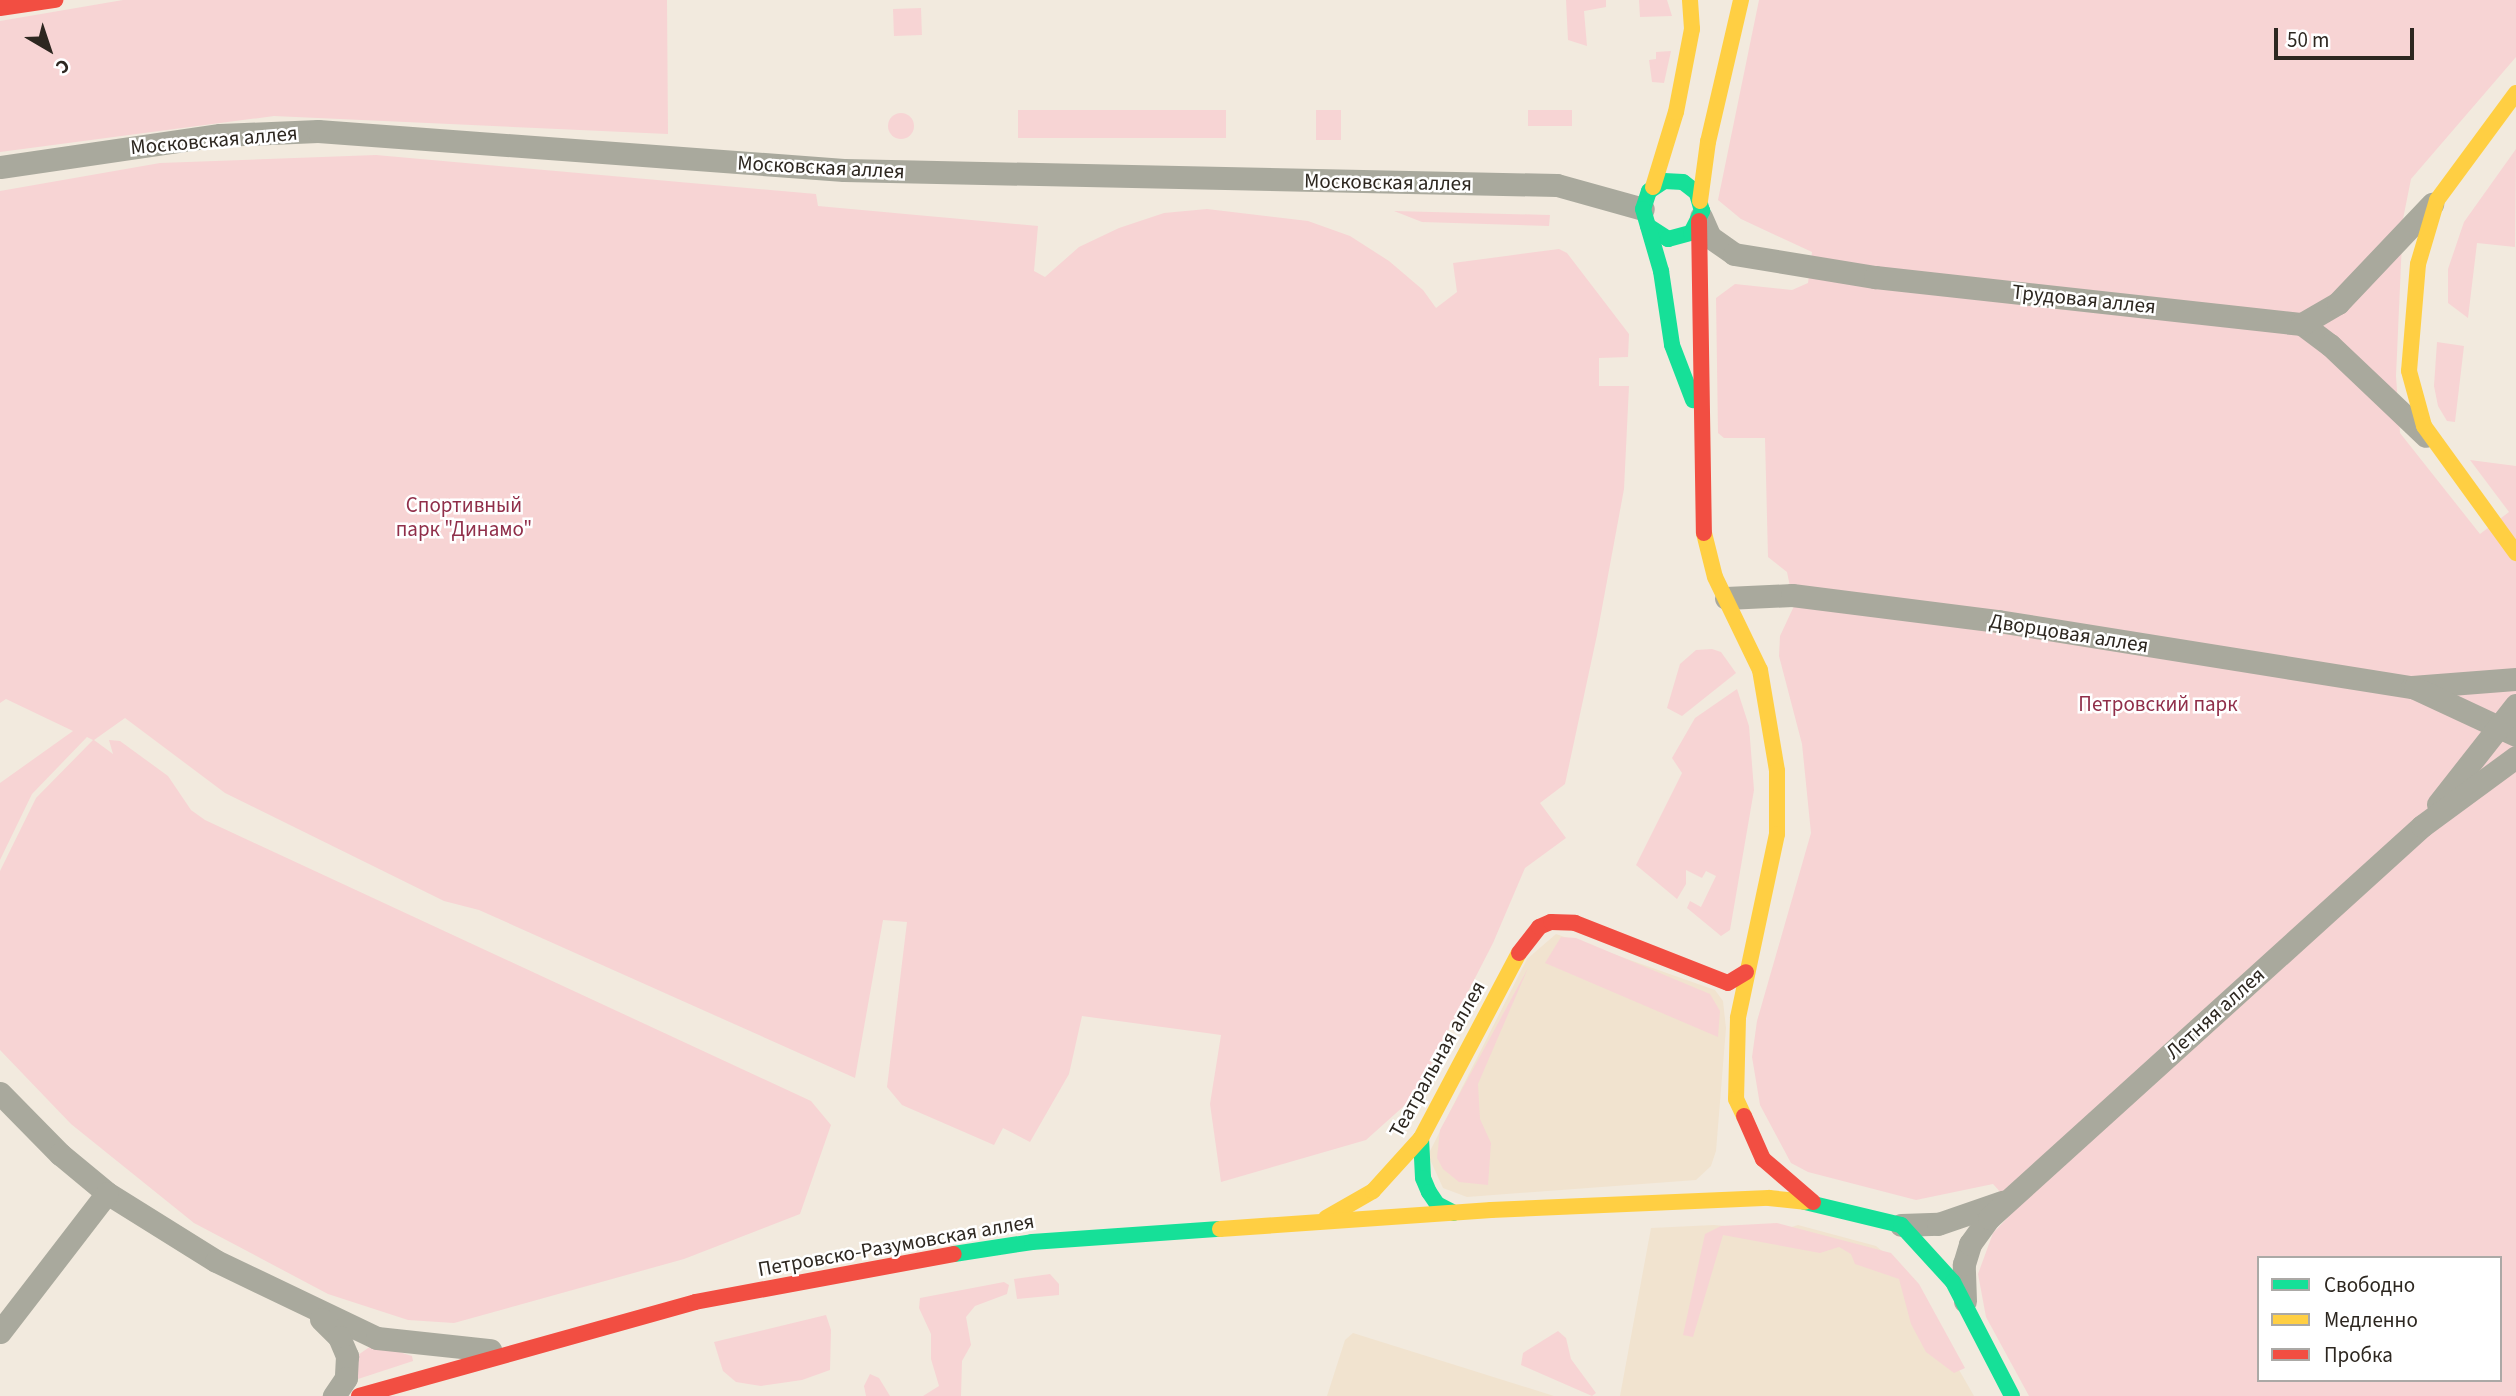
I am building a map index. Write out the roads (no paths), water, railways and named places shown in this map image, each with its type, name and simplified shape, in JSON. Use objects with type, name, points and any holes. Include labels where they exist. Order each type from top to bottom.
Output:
[{"type":"street","points":[[0,8],[55,0]]},
{"type":"street","points":[[1690,0],[1692,29],[1678,100],[1665,160],[1653,187],[1645,217],[1661,271],[1672,345],[1699,417]]},
{"type":"street","points":[[1741,0],[1708,142],[1700,213],[1699,417],[1704,538],[1726,597],[1760,670],[1777,771],[1777,834],[1738,1018],[1734,1083],[1748,1133],[1780,1177],[1813,1202],[1901,1225],[1940,1263],[1965,1304],[2012,1396]]},
{"type":"street","points":[[2438,448],[2330,345],[2302,324],[2338,303],[2437,200],[2516,93]]},
{"type":"street","name":"Московская аллея","points":[[0,167],[220,135],[318,131],[844,170],[1557,185],[1645,217]]},
{"type":"street","points":[[1653,187],[1670,180],[1682,182],[1700,213]]},
{"type":"street","points":[[2437,200],[2418,264],[2409,371],[2413,398],[2438,448],[2516,554]]},
{"type":"street","points":[[1645,217],[1662,237],[1674,239],[1691,233],[1700,213]]},
{"type":"street","name":"Трудовая аллея","points":[[1700,213],[1710,237],[1734,254],[1875,277],[2302,324]]},
{"type":"street","name":"Дворцовая аллея","points":[[1726,597],[1792,594],[1956,616],[2412,687],[2516,679]]},
{"type":"street","name":"Дворцовая аллея","points":[[2412,687],[2505,731]]},
{"type":"street","name":"Летняя аллея","points":[[2422,826],[2505,731],[2516,705]]},
{"type":"street","name":"Летняя аллея","points":[[1965,1304],[1964,1264],[1970,1244],[2008,1200],[2422,826],[2516,757]]},
{"type":"street","name":"Театральная аллея","points":[[1312,1224],[1339,1214],[1373,1191],[1421,1139],[1519,952],[1539,927],[1562,921],[1713,978]]},
{"type":"street","points":[[1713,978],[1728,983],[1746,972]]},
{"type":"street","points":[[1713,978],[1726,991],[1738,1018]]},
{"type":"street","points":[[0,1093],[60,1154],[107,1192],[216,1261],[307,1309],[363,1333],[405,1344],[507,1350]]},
{"type":"street","points":[[1421,1139],[1423,1178],[1429,1192],[1437,1204],[1454,1213]]},
{"type":"street","points":[[0,1332],[107,1192]]},
{"type":"street","name":"Летняя аллея","points":[[1901,1225],[1938,1224],[2008,1200]]},
{"type":"street","name":"Петровско-Разумовская аллея","points":[[359,1396],[507,1350],[695,1302],[896,1263],[1076,1237],[1660,1201],[1813,1202]]},
{"type":"street","points":[[307,1309],[333,1329],[345,1346],[346,1378],[334,1396]]},
{"type":"park label","name":"Спортивный парк \"Динамо\"","points":[[464,517]]},
{"type":"park label","name":"Петровский парк","points":[[2158,704]]}]
